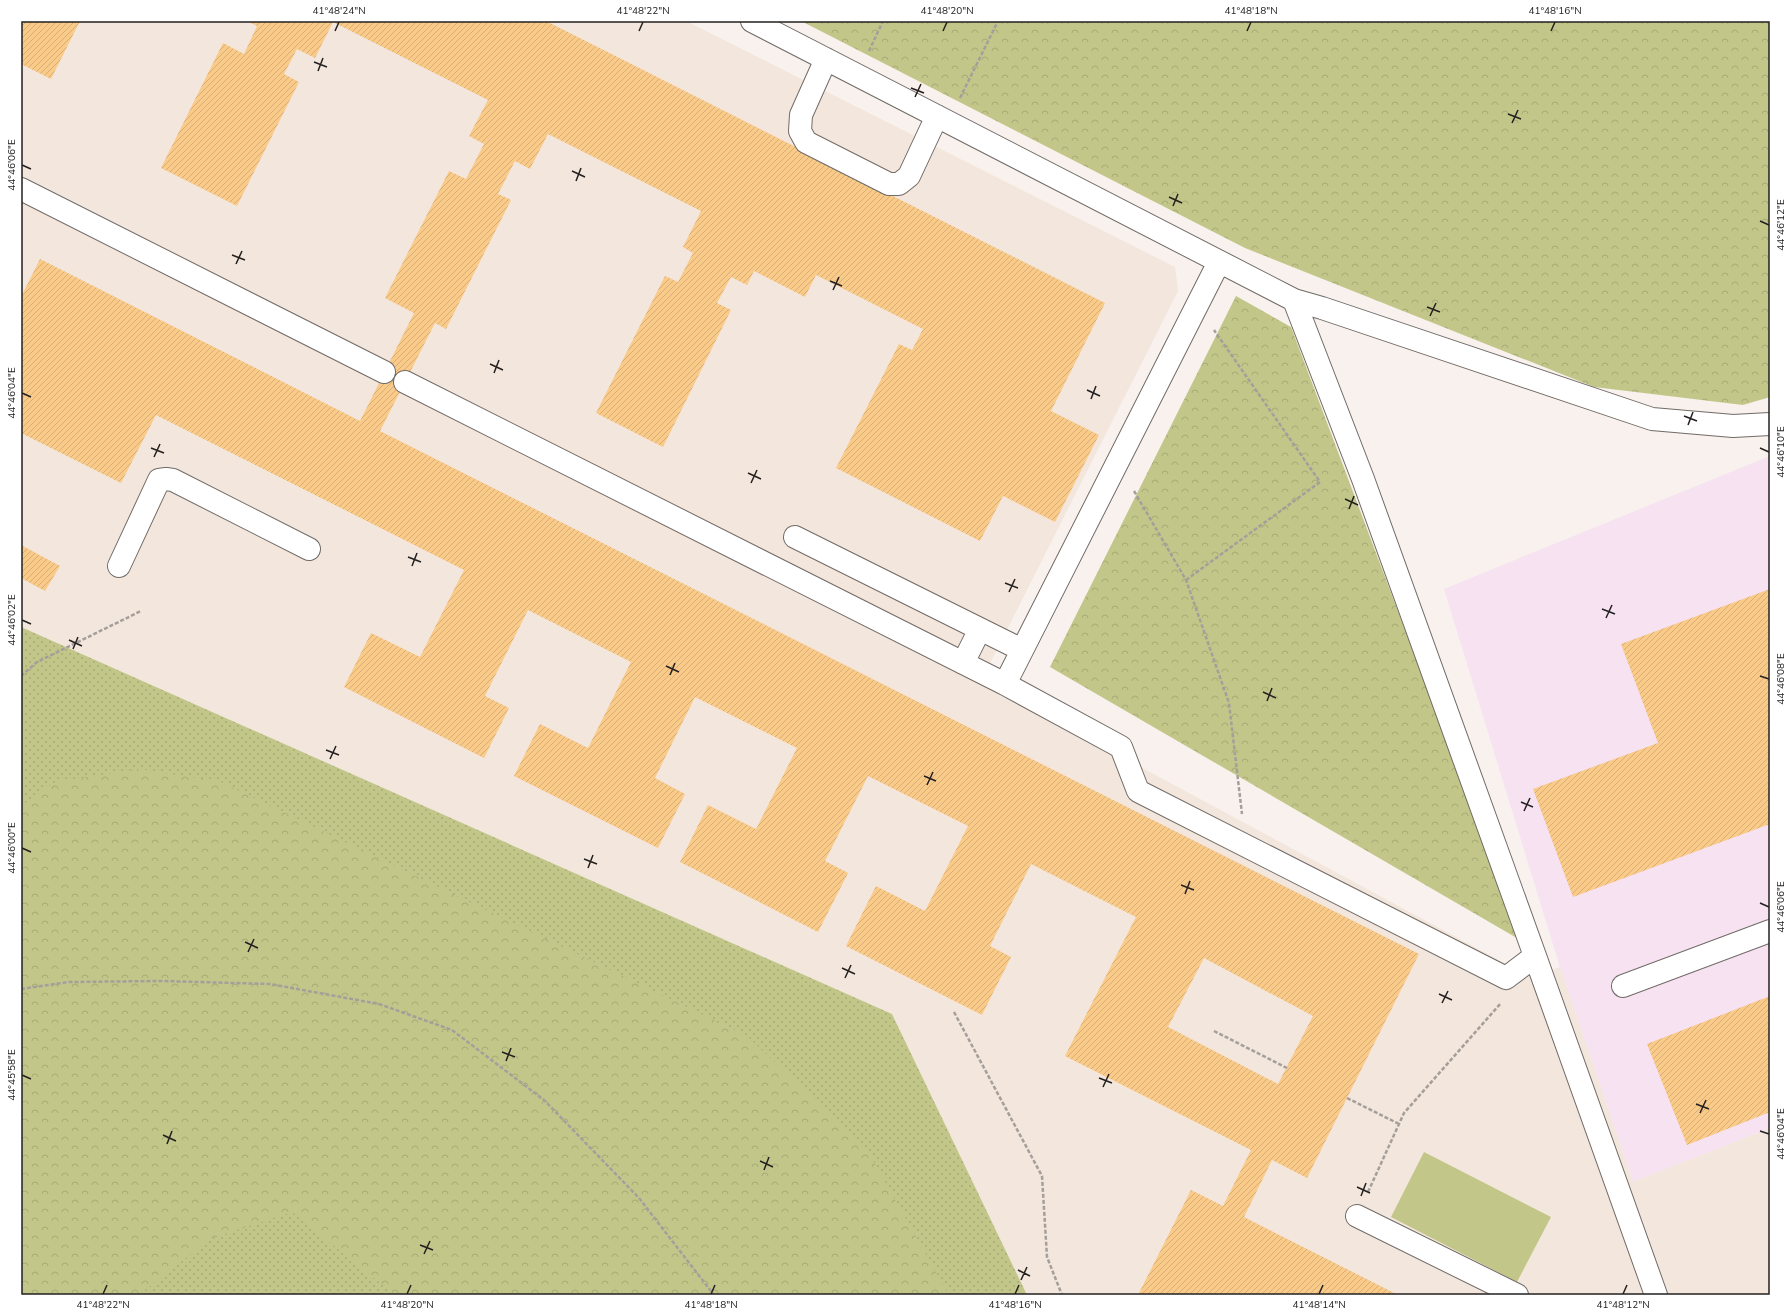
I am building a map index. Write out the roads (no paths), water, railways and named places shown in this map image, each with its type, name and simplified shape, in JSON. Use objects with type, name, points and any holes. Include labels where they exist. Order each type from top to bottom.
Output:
[{"type":"street","points":[[752,21],[1294,300],[1322,308],[1652,419],[1733,426],[1770,424]]},
{"type":"street","points":[[826,59],[801,115],[800,131],[806,142],[889,184],[899,184],[909,176],[942,119]]},
{"type":"street","points":[[21,189],[384,372]]},
{"type":"street","points":[[1005,684],[1219,262]]},
{"type":"street","points":[[1294,300],[1363,479],[1656,1295]]},
{"type":"street","points":[[405,382],[963,662],[1121,748],[1138,791],[1246,846],[1506,978],[1535,956]]},
{"type":"street","points":[[119,566],[160,480],[166,479],[173,480],[309,549]]},
{"type":"street","points":[[795,537],[1022,650]]},
{"type":"street","points":[[963,662],[980,629]]},
{"type":"street","points":[[1623,986],[1770,931]]},
{"type":"street","points":[[1357,1216],[1517,1295]]}]
